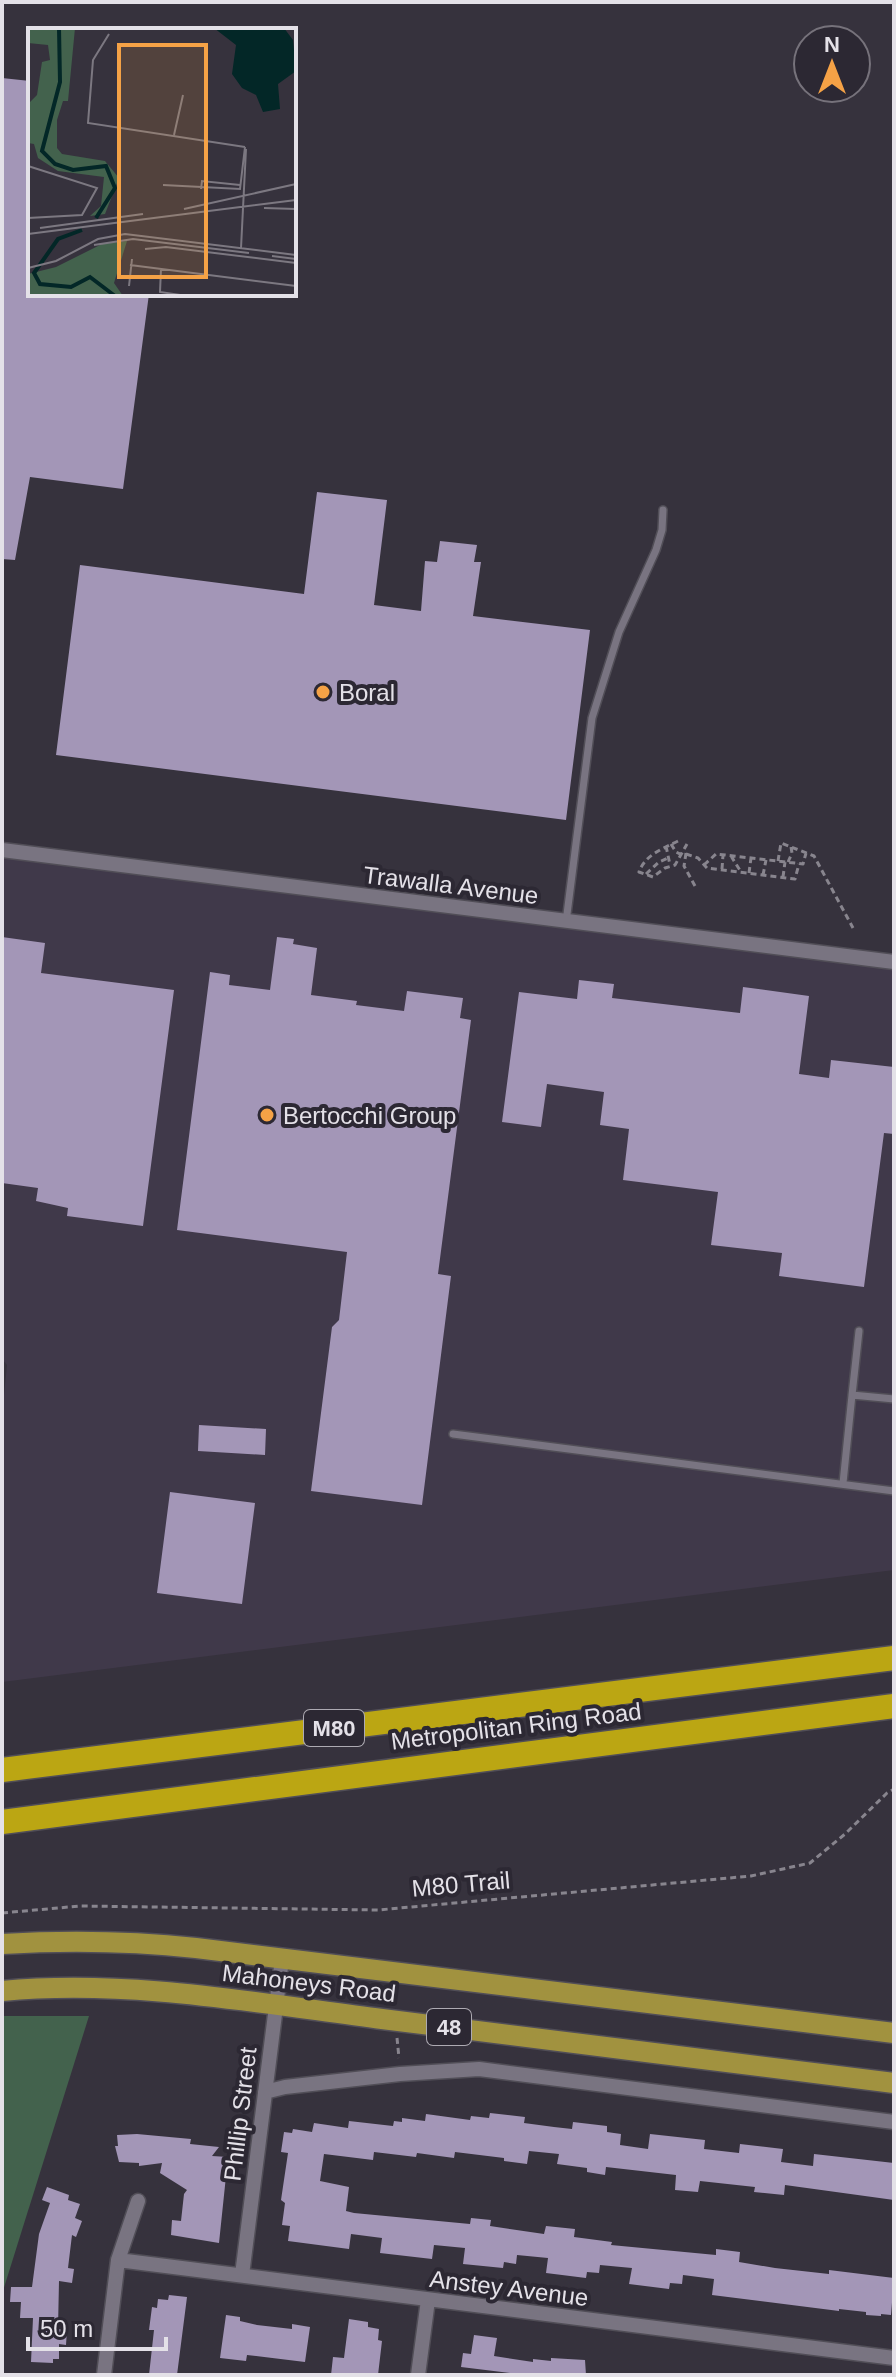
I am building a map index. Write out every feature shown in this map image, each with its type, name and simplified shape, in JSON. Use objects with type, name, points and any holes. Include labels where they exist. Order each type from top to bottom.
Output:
[{"type":"highway","points":[[665,1687],[894,1642]]},
{"type":"highway","name":"Metropolitan Ring Road","points":[[2,1770],[894,1658]]},
{"type":"highway","name":"Metropolitan Ring Road","points":[[2,1822],[894,1706]]},
{"type":"highway","points":[[609,1742],[894,1721]]},
{"type":"main road","name":"Mahoneys Road","points":[[2,1944],[134,1942],[894,2033]]},
{"type":"main road","name":"Mahoneys Road","points":[[2,1991],[83,1988],[141,1990],[276,2004],[894,2083]]},
{"type":"street","name":"Trawalla Avenue","points":[[2,850],[894,962]]},
{"type":"street","name":"Phillip Street","points":[[242,2275],[282,1959]]},
{"type":"street","points":[[265,2092],[400,2074],[479,2069],[894,2122]]},
{"type":"street","points":[[104,2375],[118,2260],[138,2201]]},
{"type":"street","name":"Anstey Avenue","points":[[118,2260],[894,2358]]},
{"type":"street","points":[[418,2375],[428,2300]]},
{"type":"lane","points":[[566,922],[592,718],[619,632],[656,550],[662,530],[663,510]]},
{"type":"lane","points":[[843,1483],[859,1331]]},
{"type":"lane","points":[[852,1395],[894,1399]]},
{"type":"lane","points":[[453,1434],[894,1491]]},
{"type":"path","points":[[687,837],[684,866],[695,886]]},
{"type":"path","points":[[678,841],[649,857],[639,872],[653,877],[675,865],[684,855]]},
{"type":"path","points":[[778,861],[781,843],[814,856],[853,928]]},
{"type":"path","points":[[671,844],[684,855],[698,858],[707,868],[795,879],[799,864]]},
{"type":"path","points":[[666,846],[670,865]]},
{"type":"path","points":[[783,877],[786,862],[792,853],[791,847]]},
{"type":"path","points":[[704,865],[712,856],[723,855],[803,864],[806,853]]},
{"type":"path","points":[[722,869],[723,855]]},
{"type":"path","points":[[731,856],[741,872]]},
{"type":"path","points":[[649,857],[656,864]]},
{"type":"path","points":[[645,875],[668,858]]},
{"type":"path","points":[[749,873],[751,858]]},
{"type":"path","points":[[763,875],[766,860]]},
{"type":"path","name":"M80 Trail","points":[[2,1913],[94,1906],[378,1910],[751,1876],[810,1863],[894,1789]]},
{"type":"path","points":[[386,2037],[397,2038],[400,2074]]},
{"type":"shaded area","points":[[2,849],[894,959],[894,1570],[2,1682],[2,1415],[7,1365],[2,1359]]},
{"type":"green space","points":[[2,2016],[89,2016],[2,2294]]},
{"type":"building","points":[[2,78],[28,81],[28,296],[149,296],[123,489],[30,477],[15,560],[2,559]]},
{"type":"building","name":"Boral","points":[[317,492],[387,500],[374,605],[421,611],[425,561],[437,562],[440,541],[477,545],[474,562],[481,562],[473,616],[590,630],[566,820],[56,755],[80,565],[304,594]]},
{"type":"building","points":[[2,937],[45,943],[41,973],[174,990],[143,1226],[67,1216],[68,1208],[36,1201],[38,1188],[2,1183]]},
{"type":"building","points":[[277,937],[294,939],[293,944],[317,948],[311,995],[404,1011],[407,991],[463,998],[460,1018],[471,1020],[438,1274],[451,1276],[422,1505],[311,1491],[332,1327],[339,1320],[347,1252],[177,1230],[210,972],[230,975],[229,985],[270,990]]},
{"type":"building","points":[[579,980],[614,984],[612,998],[740,1013],[743,987],[809,996],[799,1074],[829,1078],[831,1060],[894,1067],[894,1134],[884,1133],[864,1287],[779,1276],[782,1253],[711,1245],[718,1192],[623,1180],[629,1129],[600,1125],[604,1092],[547,1084],[541,1127],[502,1122],[519,992],[577,999]]},
{"type":"building","points":[[199,1425],[266,1429],[265,1455],[198,1451]]},
{"type":"building","points":[[170,1492],[255,1503],[242,1604],[157,1593]]},
{"type":"building","points":[[490,2113],[525,2117],[524,2123],[572,2129],[573,2122],[607,2126],[607,2132],[621,2134],[620,2145],[648,2149],[650,2134],[705,2140],[704,2149],[739,2153],[740,2144],[783,2149],[781,2162],[813,2166],[814,2154],[894,2163],[894,2200],[785,2185],[784,2195],[754,2192],[755,2187],[700,2181],[698,2192],[675,2190],[676,2175],[606,2167],[605,2175],[587,2172],[587,2168],[557,2164],[559,2154],[529,2151],[527,2164],[455,2152],[454,2158],[374,2152],[373,2160],[324,2154],[320,2181],[349,2187],[346,2211],[354,2213],[470,2224],[471,2218],[491,2220],[490,2226],[544,2234],[546,2226],[575,2229],[574,2237],[612,2242],[611,2245],[716,2255],[716,2249],[740,2252],[739,2262],[775,2268],[829,2274],[829,2270],[894,2278],[891,2315],[866,2315],[866,2312],[712,2295],[714,2279],[683,2275],[682,2284],[670,2283],[669,2289],[629,2284],[632,2268],[600,2265],[599,2273],[587,2272],[586,2278],[546,2273],[548,2258],[517,2255],[516,2264],[504,2262],[503,2268],[463,2264],[465,2248],[434,2245],[432,2259],[380,2253],[382,2238],[351,2234],[349,2249],[288,2241],[290,2226],[282,2225],[285,2203],[281,2200],[288,2153],[281,2152],[284,2132],[292,2133],[293,2129],[312,2132],[314,2123],[348,2128],[349,2121],[393,2126],[394,2121],[402,2122],[402,2118],[425,2121],[426,2114],[470,2120],[471,2116],[489,2118]]},
{"type":"building","points":[[117,2135],[191,2139],[190,2144],[219,2147],[212,2156],[228,2157],[219,2243],[171,2235],[172,2220],[181,2221],[187,2190],[160,2173],[162,2163],[139,2166],[139,2163],[119,2162],[115,2146],[118,2146]]},
{"type":"building","points":[[47,2187],[69,2195],[68,2200],[80,2204],[75,2218],[82,2221],[76,2237],[72,2235],[68,2268],[74,2269],[72,2283],[59,2281],[58,2329],[67,2330],[66,2345],[59,2344],[59,2359],[53,2359],[53,2363],[31,2362],[33,2318],[20,2318],[21,2302],[10,2302],[11,2287],[32,2287],[39,2234],[50,2203],[42,2200]]},
{"type":"building","points":[[169,2295],[187,2297],[177,2375],[149,2375],[154,2330],[149,2330],[152,2307],[157,2308],[158,2299],[168,2300]]},
{"type":"building","points":[[226,2315],[257,2325],[292,2329],[292,2324],[310,2327],[305,2362],[247,2355],[246,2361],[220,2358]]},
{"type":"building","points":[[349,2319],[368,2322],[368,2327],[379,2329],[378,2340],[382,2341],[378,2375],[331,2375],[333,2357],[344,2358]]},
{"type":"building","points":[[474,2335],[497,2338],[494,2356],[533,2362],[533,2359],[551,2361],[551,2358],[585,2360],[586,2375],[527,2375],[461,2367],[463,2353],[471,2354]]},
{"type":"place","name":"Boral","points":[[323,692]]},
{"type":"place","name":"Bertocchi Group","points":[[267,1115]]}]
